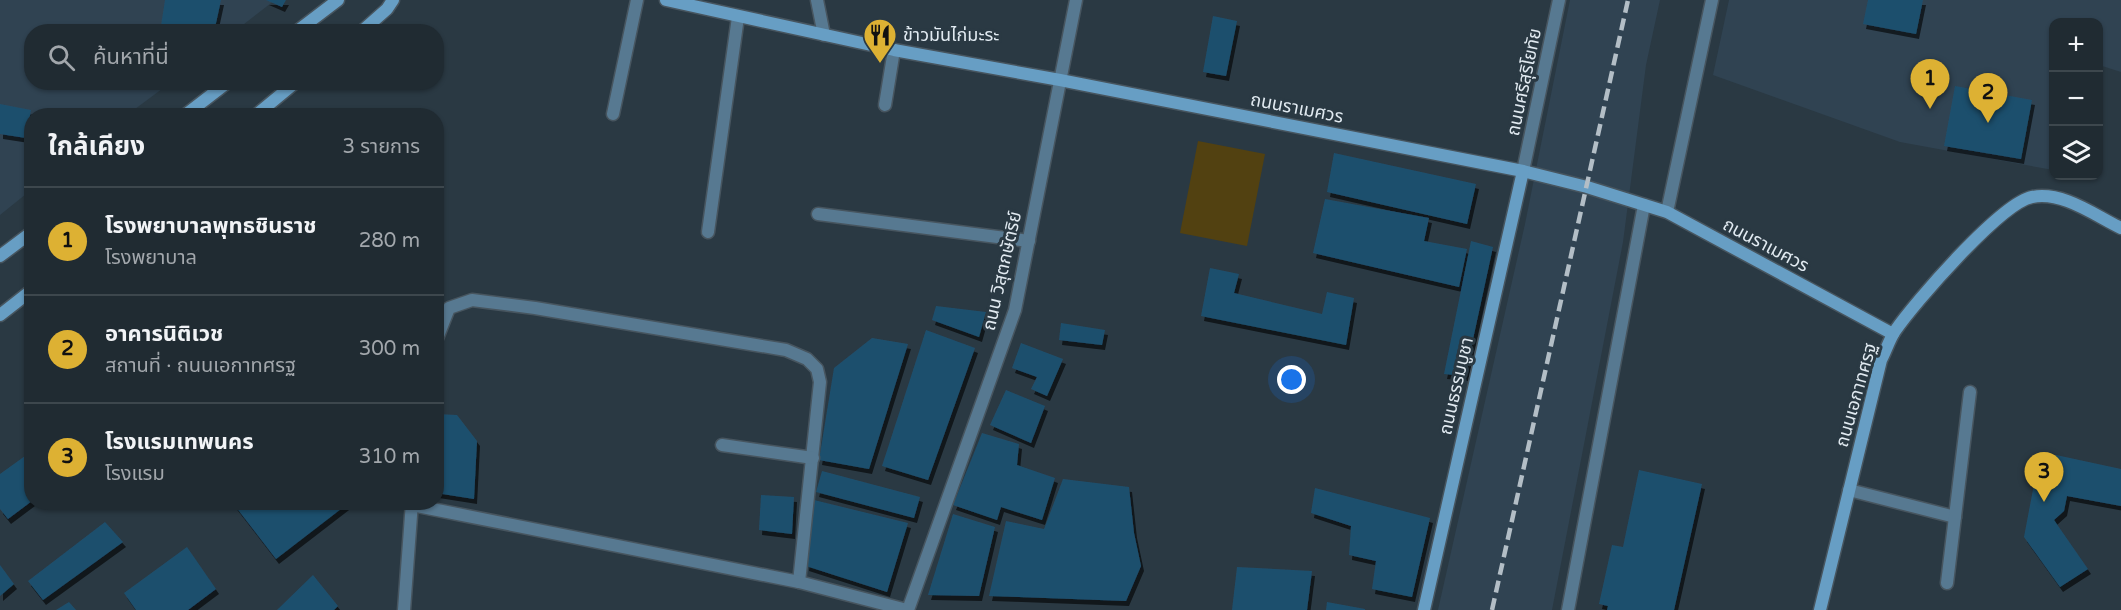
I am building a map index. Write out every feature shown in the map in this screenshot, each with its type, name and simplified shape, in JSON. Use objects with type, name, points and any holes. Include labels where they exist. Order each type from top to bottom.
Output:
[{"type":"main road","points":[[306,24],[338,0]]},
{"type":"main road","points":[[370,24],[387,9],[393,0]]},
{"type":"main road","name":"ถนนราเมศวร","points":[[666,0],[894,50],[1060,80],[1523,171],[1667,213],[1893,334]]},
{"type":"main road","points":[[194,108],[218,90]]},
{"type":"main road","points":[[265,108],[286,90]]},
{"type":"main road","name":"ถนนธรรมบูชา","points":[[1424,610],[1523,171]]},
{"type":"main road","name":"ถนนเอกาทศรฐ","points":[[1820,610],[1881,360],[1893,334],[1920,297],[2006,211],[2031,197],[2058,197],[2121,228]]},
{"type":"main road","points":[[0,256],[24,238]]},
{"type":"main road","points":[[0,315],[24,296]]},
{"type":"street","points":[[614,114],[637,0]]},
{"type":"street","points":[[817,0],[824,35]]},
{"type":"street","name":"ถนน วิสุตกษัตริย์","points":[[907,610],[1015,310],[1076,0]]},
{"type":"street","name":"ถนนศรีสุริโยทัย","points":[[1523,171],[1560,0]]},
{"type":"street","points":[[1667,213],[1712,0]]},
{"type":"street","points":[[708,232],[738,17]]},
{"type":"street","points":[[885,105],[894,50]]},
{"type":"street","points":[[1568,610],[1644,205]]},
{"type":"street","points":[[818,214],[1029,241]]},
{"type":"street","points":[[444,320],[449,308],[472,300],[535,308],[786,350],[807,358],[816,369],[820,381],[800,582]]},
{"type":"street","points":[[1947,583],[1970,392]]},
{"type":"street","points":[[722,444],[813,458]]},
{"type":"street","points":[[1849,490],[1955,517]]},
{"type":"street","points":[[404,610],[412,510]]},
{"type":"street","points":[[442,510],[800,582],[907,610]]},
{"type":"shaded area","points":[[0,0],[275,0],[244,24],[24,24],[24,90],[161,90],[136,108],[24,108],[24,196],[0,215]]},
{"type":"shaded area","points":[[1570,0],[1660,0],[1646,65],[1623,242],[1552,610],[1438,610],[1525,224]]},
{"type":"shaded area","points":[[1729,0],[2121,0],[2121,72],[2103,66],[2103,18],[2049,18],[2049,169],[1900,142],[1713,75]]},
{"type":"shaded area","points":[[1198,141],[1265,154],[1247,246],[1180,233]]},
{"type":"building","points":[[165,0],[221,0],[216,24],[161,24]]},
{"type":"building","points":[[266,0],[286,0],[282,7]]},
{"type":"building","points":[[1868,0],[1923,0],[1916,34],[1863,24]]},
{"type":"building","points":[[1213,16],[1237,21],[1226,76],[1203,72]]},
{"type":"building","points":[[1955,86],[2032,100],[2021,159],[1944,146]]},
{"type":"building","points":[[0,104],[24,109],[24,138],[0,134]]},
{"type":"building","points":[[1334,153],[1476,184],[1467,224],[1327,192]]},
{"type":"building","points":[[1325,199],[1429,218],[1424,241],[1467,249],[1459,287],[1313,253]]},
{"type":"building","points":[[1471,241],[1493,247],[1465,376],[1444,374]]},
{"type":"building","points":[[1210,268],[1239,274],[1234,293],[1322,314],[1327,292],[1354,298],[1346,345],[1201,316]]},
{"type":"building","points":[[936,306],[986,312],[979,337],[932,320]]},
{"type":"building","points":[[1061,323],[1105,330],[1102,345],[1059,340]]},
{"type":"building","points":[[926,330],[975,348],[928,480],[882,466]]},
{"type":"building","points":[[872,338],[908,344],[869,469],[819,460],[834,368]]},
{"type":"building","points":[[1021,343],[1063,359],[1047,396],[1031,389],[1037,377],[1012,368]]},
{"type":"building","points":[[1006,390],[1045,406],[1031,443],[990,425]]},
{"type":"building","points":[[444,414],[457,415],[477,441],[474,499],[444,494]]},
{"type":"building","points":[[982,433],[1019,444],[1017,465],[1055,478],[1042,520],[1001,507],[997,520],[953,505]]},
{"type":"building","points":[[2056,455],[2121,469],[2121,506],[2067,496],[2064,511],[2054,520],[2088,569],[2060,587],[2024,537],[2035,479],[2051,482]]},
{"type":"building","points":[[24,457],[24,507],[8,519],[0,509],[0,474]]},
{"type":"building","points":[[1639,470],[1702,484],[1674,610],[1607,610],[1608,606],[1599,604],[1612,545],[1623,547]]},
{"type":"building","points":[[822,471],[920,497],[914,518],[816,492]]},
{"type":"building","points":[[1063,479],[1129,487],[1134,533],[1141,566],[1126,601],[989,596],[1006,521],[1044,529]]},
{"type":"building","points":[[1315,488],[1430,518],[1412,597],[1372,589],[1376,561],[1349,555],[1351,526],[1311,513]]},
{"type":"building","points":[[761,495],[794,497],[792,534],[759,530]]},
{"type":"building","points":[[814,500],[908,523],[887,592],[806,566]]},
{"type":"building","points":[[238,510],[340,510],[276,559]]},
{"type":"building","points":[[953,514],[995,527],[979,596],[928,595]]},
{"type":"building","points":[[105,522],[123,542],[43,600],[28,581]]},
{"type":"building","points":[[187,547],[216,589],[188,610],[136,610],[124,593]]},
{"type":"building","points":[[0,565],[14,584],[0,596]]},
{"type":"building","points":[[1237,567],[1312,571],[1307,610],[1232,610]]},
{"type":"building","points":[[313,575],[338,606],[334,610],[277,610]]},
{"type":"building","points":[[69,602],[76,610],[56,610]]},
{"type":"building","points":[[1327,602],[1365,609],[1365,610],[1326,610]]},
{"type":"railway","points":[[1492,610],[1628,0]]},
{"type":"place","name":"ข้าวมันไก่มะระ","points":[[880,64]]},
{"type":"place","name":"โรงพยาบาลพุทธชินราช","points":[[1930,109]]},
{"type":"place","name":"อาคารนิติเวช","points":[[1988,123]]},
{"type":"place","name":"โรงแรมเทพนคร","points":[[2044,502]]}]
